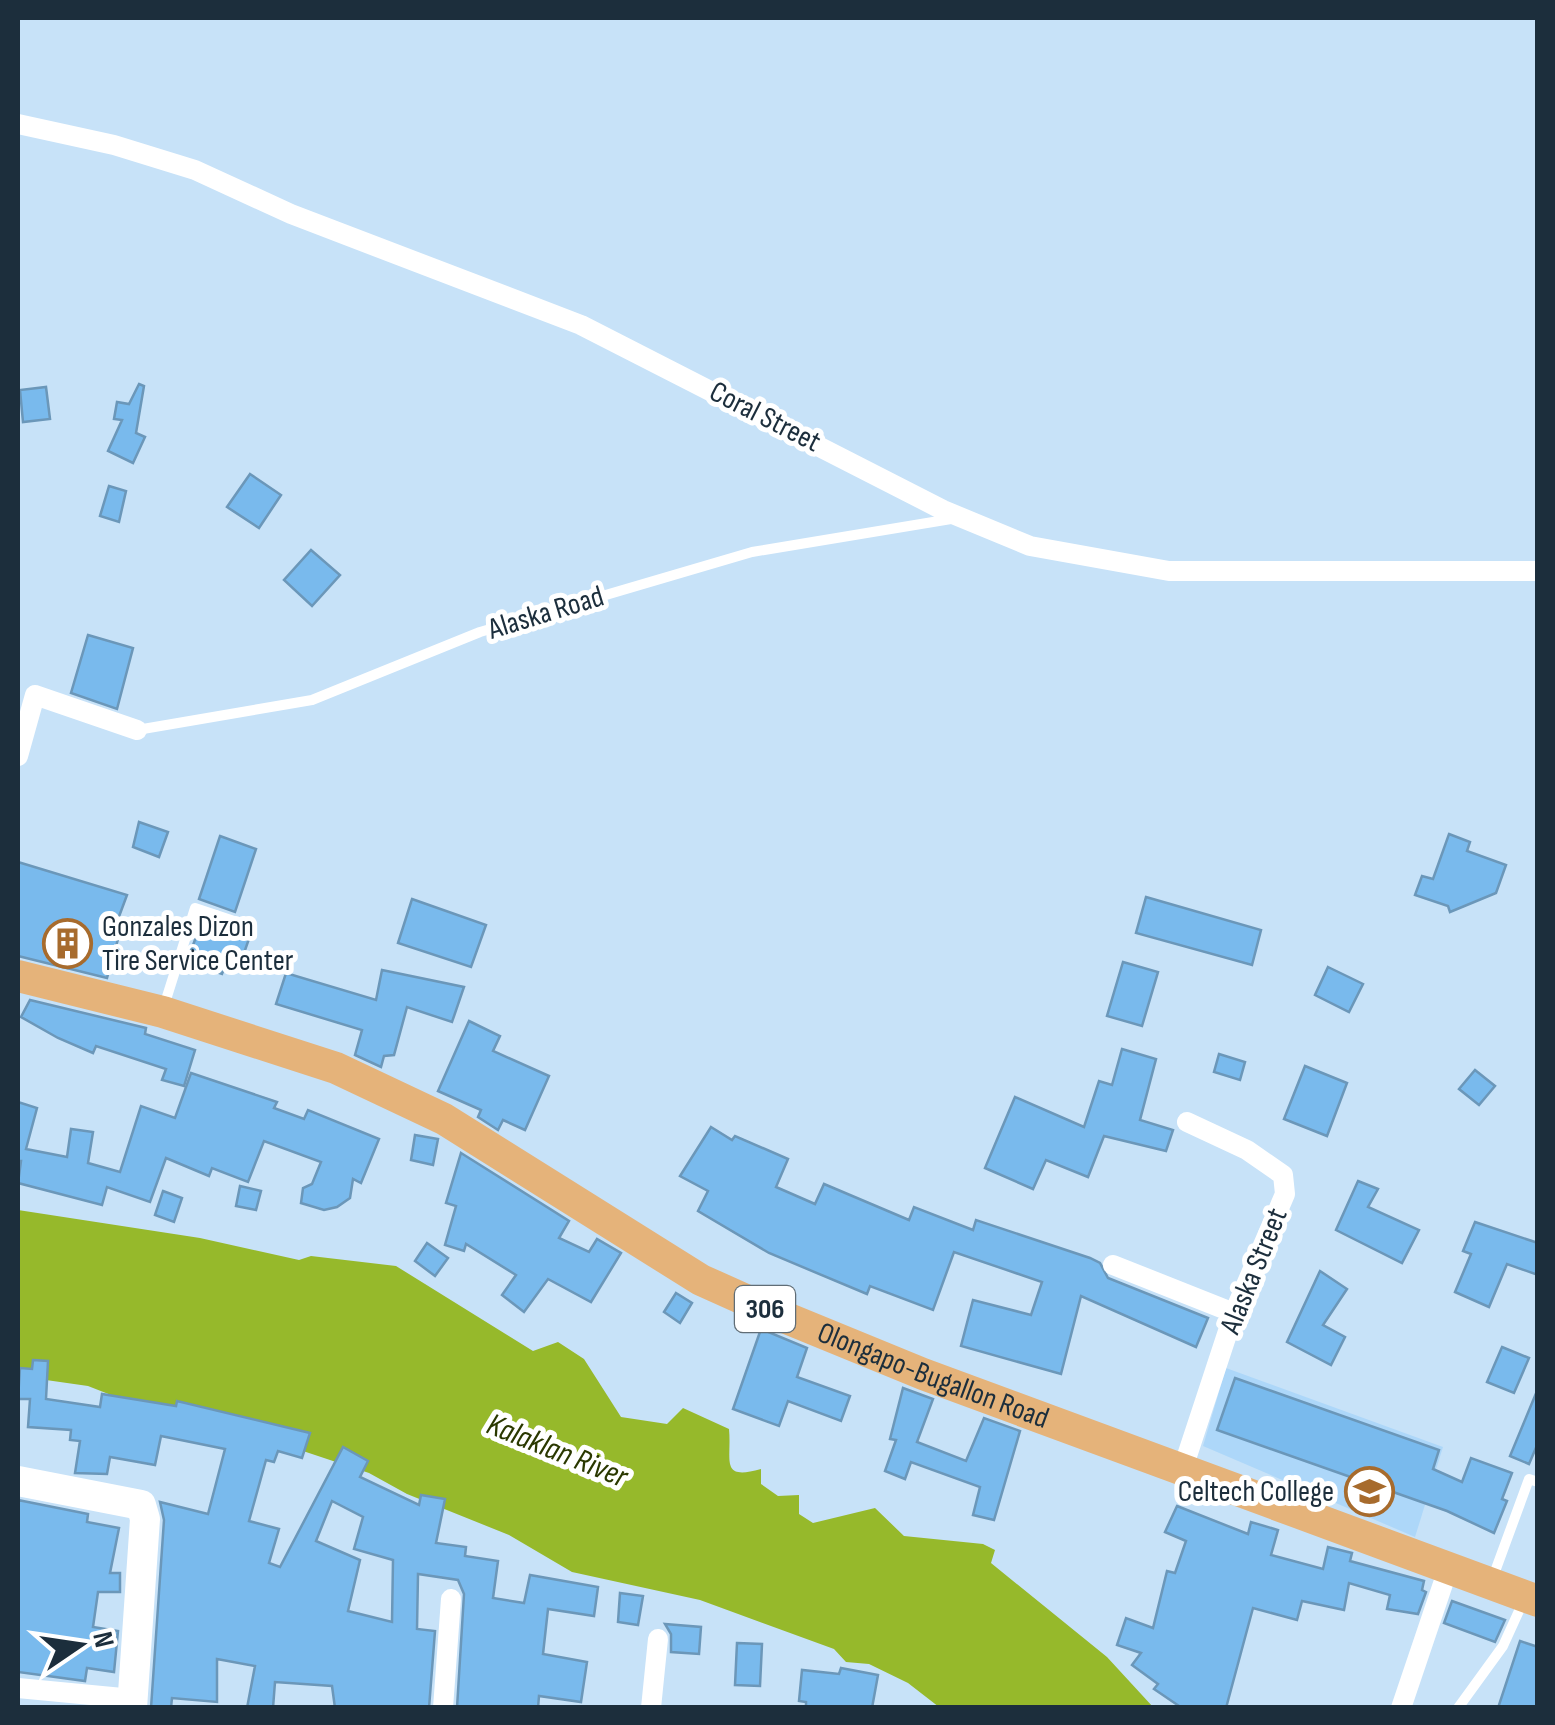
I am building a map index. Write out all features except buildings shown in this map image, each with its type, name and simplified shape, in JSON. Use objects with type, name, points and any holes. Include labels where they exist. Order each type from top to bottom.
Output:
[{"type":"main road","name":"Olongapo-Bugallon Road","points":[[18,976],[163,1012],[336,1068],[444,1119],[530,1169],[701,1280],[923,1374],[1532,1599]]},
{"type":"street","name":"Coral Street","points":[[18,124],[114,145],[195,170],[291,214],[581,325],[962,518],[1030,546],[1169,572],[1538,571]]},
{"type":"street","points":[[18,756],[35,695],[138,730]]},
{"type":"street","name":"Alaska Street","points":[[1182,1472],[1234,1313],[1286,1194],[1284,1175],[1247,1150],[1186,1122]]},
{"type":"street","points":[[1113,1264],[1234,1313]]},
{"type":"street","points":[[18,1482],[128,1501],[141,1505],[145,1519],[132,1704],[19,1692]]},
{"type":"street","points":[[1402,1708],[1448,1569]]},
{"type":"street","points":[[443,1708],[450,1599]]},
{"type":"street","points":[[651,1708],[658,1640]]},
{"type":"lane","name":"Alaska Road","points":[[138,730],[312,700],[480,632],[752,552],[962,518]]},
{"type":"lane","points":[[163,1012],[195,908],[246,925]]},
{"type":"lane","points":[[1490,1584],[1528,1478],[1538,1482]]},
{"type":"lane","points":[[1458,1708],[1532,1599]]},
{"type":"shaded area","name":"Celtech College","points":[[1226,1368],[1443,1447],[1415,1537],[1203,1446]]},
{"type":"water","name":"Kalaklan River","points":[[18,1210],[200,1238],[299,1260],[311,1256],[396,1266],[533,1351],[558,1342],[584,1359],[621,1417],[667,1424],[683,1408],[729,1429],[733,1470],[761,1469],[761,1484],[778,1496],[799,1495],[799,1514],[813,1523],[875,1508],[904,1536],[983,1544],[995,1550],[991,1563],[1107,1657],[1153,1707],[939,1707],[908,1683],[869,1664],[846,1662],[834,1649],[700,1600],[572,1572],[509,1535],[407,1494],[369,1473],[258,1436],[152,1411],[88,1386],[18,1376]]},
{"type":"place","name":"Gonzales Dizon Tire Service Center","points":[[67,944]]},
{"type":"place","name":"Celtech College","points":[[1369,1492]]}]
